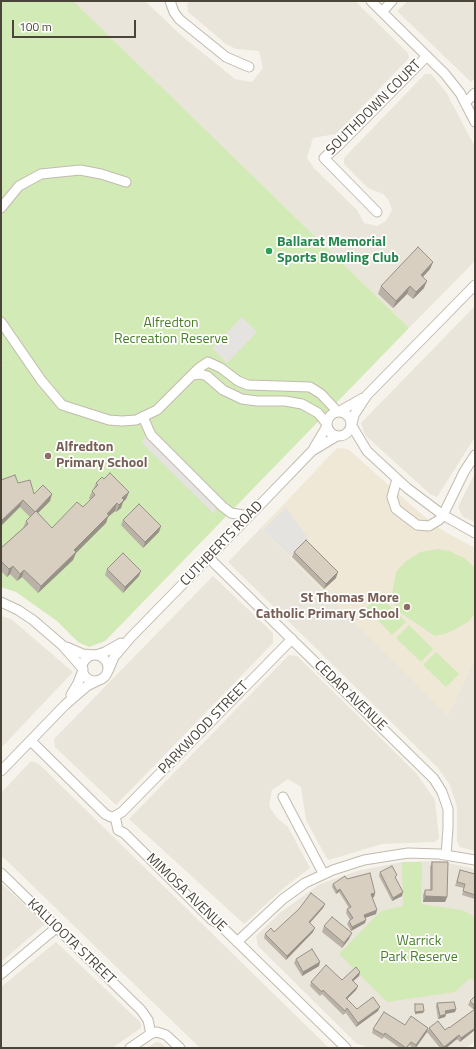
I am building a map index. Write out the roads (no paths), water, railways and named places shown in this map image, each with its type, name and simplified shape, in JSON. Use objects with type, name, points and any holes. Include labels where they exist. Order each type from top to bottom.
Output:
[{"type":"street","points":[[170,1],[178,18],[226,57],[249,67]]},
{"type":"street","points":[[371,1],[449,78],[466,103],[475,122]]},
{"type":"street","points":[[382,12],[392,1]]},
{"type":"street","name":"SOUTHDOWN COURT","points":[[377,212],[324,158],[339,145],[427,56]]},
{"type":"street","points":[[466,103],[475,93]]},
{"type":"street","points":[[1,208],[19,186],[41,174],[80,170],[101,174],[126,182]]},
{"type":"street","points":[[339,436],[348,432],[354,416],[367,395],[475,285]]},
{"type":"street","points":[[1,323],[62,405],[109,420],[122,421],[143,417],[163,406],[196,374],[205,363],[212,363],[234,379],[245,384],[260,386],[310,387],[321,394],[339,412],[348,415],[367,451]]},
{"type":"street","points":[[196,374],[209,376],[226,392],[242,399],[257,401],[285,401],[305,406],[320,414],[330,433],[350,440],[367,451],[397,479],[442,515],[475,533]]},
{"type":"street","points":[[327,425],[331,415],[339,412],[367,395]]},
{"type":"street","points":[[143,417],[151,435],[222,506],[231,513],[249,516]]},
{"type":"street","name":"CUTHBERTS ROAD","points":[[108,670],[114,657],[131,637],[312,451],[327,425]]},
{"type":"street","name":"CUTHBERTS ROAD","points":[[312,451],[339,436]]},
{"type":"street","points":[[397,479],[392,500],[399,512],[415,524],[425,527],[435,523],[442,515],[475,455]]},
{"type":"street","name":"CEDAR AVENUE","points":[[209,558],[434,779],[442,792],[448,809],[446,855]]},
{"type":"street","points":[[1,602],[29,616],[62,645],[83,669],[89,679],[99,680]]},
{"type":"street","name":"CUTHBERTS ROAD","points":[[95,655],[108,651],[131,637]]},
{"type":"street","name":"PARKWOOD STREET","points":[[115,816],[122,812],[292,639]]},
{"type":"street","points":[[1,771],[65,705],[87,686],[105,676],[108,670],[106,661],[102,656],[83,654],[62,645]]},
{"type":"street","points":[[65,705],[77,686],[85,660],[95,655]]},
{"type":"street","points":[[31,741],[105,814],[111,817],[115,816]]},
{"type":"street","points":[[283,797],[323,873]]},
{"type":"street","name":"MIMOSA AVENUE","points":[[115,816],[118,829],[124,832],[346,1048]]},
{"type":"street","points":[[237,942],[277,903],[305,883],[323,873],[364,860],[389,855],[413,853],[446,855],[475,860]]},
{"type":"street","name":"KALLIOOTA STREET","points":[[1,873],[141,1010],[155,1033]]},
{"type":"street","points":[[1,974],[56,928]]},
{"type":"street","points":[[130,1048],[155,1033],[167,1035],[180,1048]]},
{"type":"place","name":"Ballarat Memorial Sports Bowling Club","points":[[269,251]]},
{"type":"place","name":"Alfredton Primary School","points":[[48,456]]},
{"type":"place","name":"St Thomas More Catholic Primary School","points":[[407,607]]},
{"type":"park label","name":"Alfredton Recreation Reserve","points":[[171,332]]},
{"type":"park label","name":"Warrick Park Reserve","points":[[419,950]]}]
